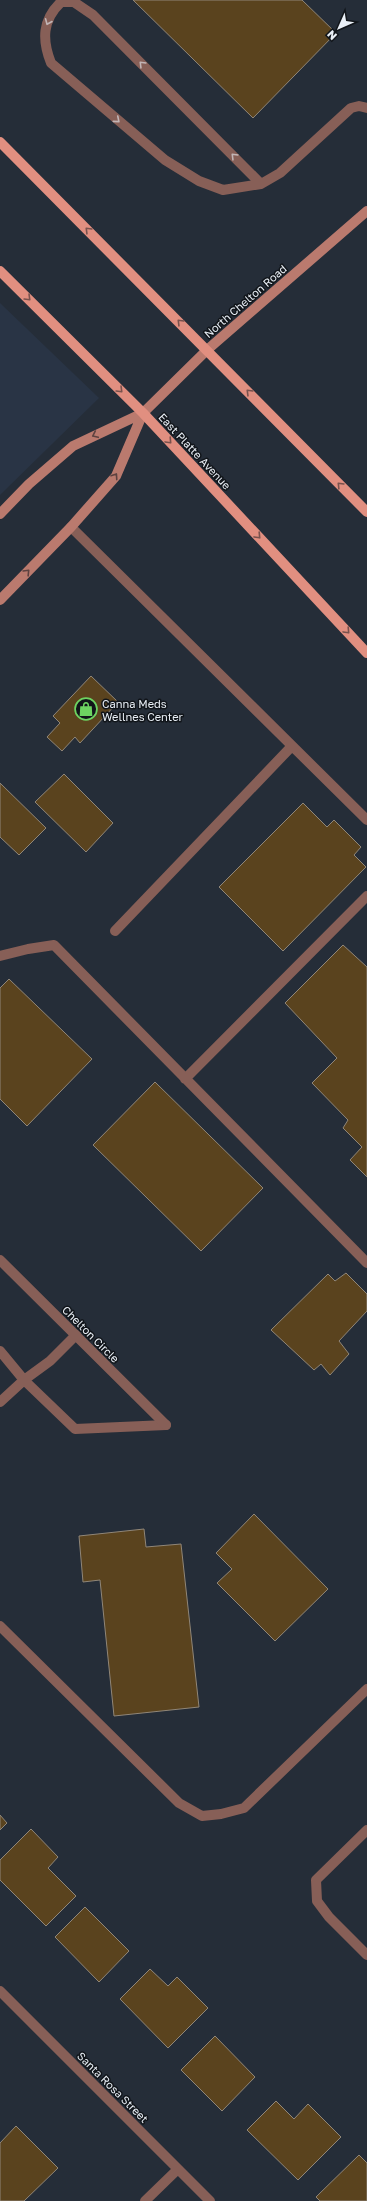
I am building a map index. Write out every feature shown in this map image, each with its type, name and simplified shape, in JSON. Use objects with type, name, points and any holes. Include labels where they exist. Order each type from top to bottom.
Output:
[{"type":"main road","points":[[0,142],[367,512]]},
{"type":"main road","name":"North Chelton Road","points":[[0,514],[28,484],[73,446],[143,413],[208,350],[367,211]]},
{"type":"main road","name":"East Platte Avenue","points":[[0,271],[143,413],[367,653]]},
{"type":"main road","name":"North Chelton Road","points":[[0,600],[71,527],[116,476],[143,413]]},
{"type":"street","points":[[262,184],[93,14],[74,2],[61,2],[53,10],[45,28],[44,46],[51,63],[165,160],[199,181],[223,190],[262,184],[280,173],[351,108],[359,106],[367,108]]},
{"type":"street","points":[[71,527],[367,820]]},
{"type":"street","points":[[115,931],[292,746]]},
{"type":"street","points":[[185,1079],[367,896]]},
{"type":"street","points":[[0,956],[28,948],[54,945],[367,1263]]},
{"type":"street","name":"Chelton Circle","points":[[2,1266],[76,1335],[166,1424],[75,1429],[24,1380]]},
{"type":"street","points":[[0,1402],[24,1380],[50,1361],[76,1335]]},
{"type":"street","points":[[0,1351],[24,1380]]},
{"type":"street","points":[[0,1626],[179,1803],[202,1816],[221,1814],[244,1808],[367,1689]]},
{"type":"street","points":[[367,1830],[316,1880],[317,1901],[329,1917],[367,1955]]},
{"type":"street","name":"Santa Rosa Street","points":[[0,1991],[210,2201]]},
{"type":"street","points":[[145,2201],[178,2169]]},
{"type":"shaded area","points":[[0,303],[99,398],[0,495]]},
{"type":"building","points":[[133,0],[302,0],[336,33],[253,118]]},
{"type":"building","name":"Canna Meds Wellnes Center","points":[[91,676],[118,702],[80,743],[75,737],[62,751],[47,737],[60,723],[53,716]]},
{"type":"building","points":[[64,774],[113,823],[86,852],[35,802]]},
{"type":"building","points":[[0,783],[46,828],[19,855],[0,837]]},
{"type":"building","points":[[303,803],[327,827],[334,820],[361,847],[354,855],[366,867],[283,951],[219,887]]},
{"type":"building","points":[[343,945],[367,967],[367,1177],[350,1160],[362,1147],[343,1128],[348,1120],[312,1083],[337,1058],[285,1003]]},
{"type":"building","points":[[9,979],[92,1059],[27,1126],[0,1099],[0,988]]},
{"type":"building","points":[[155,1082],[263,1188],[201,1251],[93,1145]]},
{"type":"building","points":[[346,1273],[367,1294],[367,1311],[339,1341],[349,1354],[330,1375],[321,1364],[314,1370],[271,1330],[328,1274],[335,1281]]},
{"type":"building","points":[[254,1514],[328,1589],[275,1641],[217,1583],[232,1569],[216,1553]]},
{"type":"building","points":[[144,1529],[146,1547],[181,1544],[199,1707],[114,1716],[100,1580],[83,1582],[79,1536]]},
{"type":"building","points":[[0,1815],[7,1823],[0,1830]]},
{"type":"building","points":[[31,1829],[58,1857],[48,1868],[76,1896],[46,1926],[0,1880],[0,1860]]},
{"type":"building","points":[[85,1907],[129,1951],[99,1982],[55,1937]]},
{"type":"building","points":[[150,1969],[168,1986],[177,1977],[208,2008],[168,2048],[120,1999]]},
{"type":"building","points":[[215,2036],[255,2077],[222,2111],[181,2070]]},
{"type":"building","points":[[276,2101],[294,2119],[308,2104],[341,2137],[298,2180],[247,2130]]},
{"type":"building","points":[[16,2126],[58,2168],[24,2201],[0,2201],[0,2143]]},
{"type":"building","points":[[359,2155],[367,2163],[367,2201],[320,2201],[316,2197]]},
{"type":"place","name":"Canna Meds Wellnes Center","points":[[86,709]]}]
